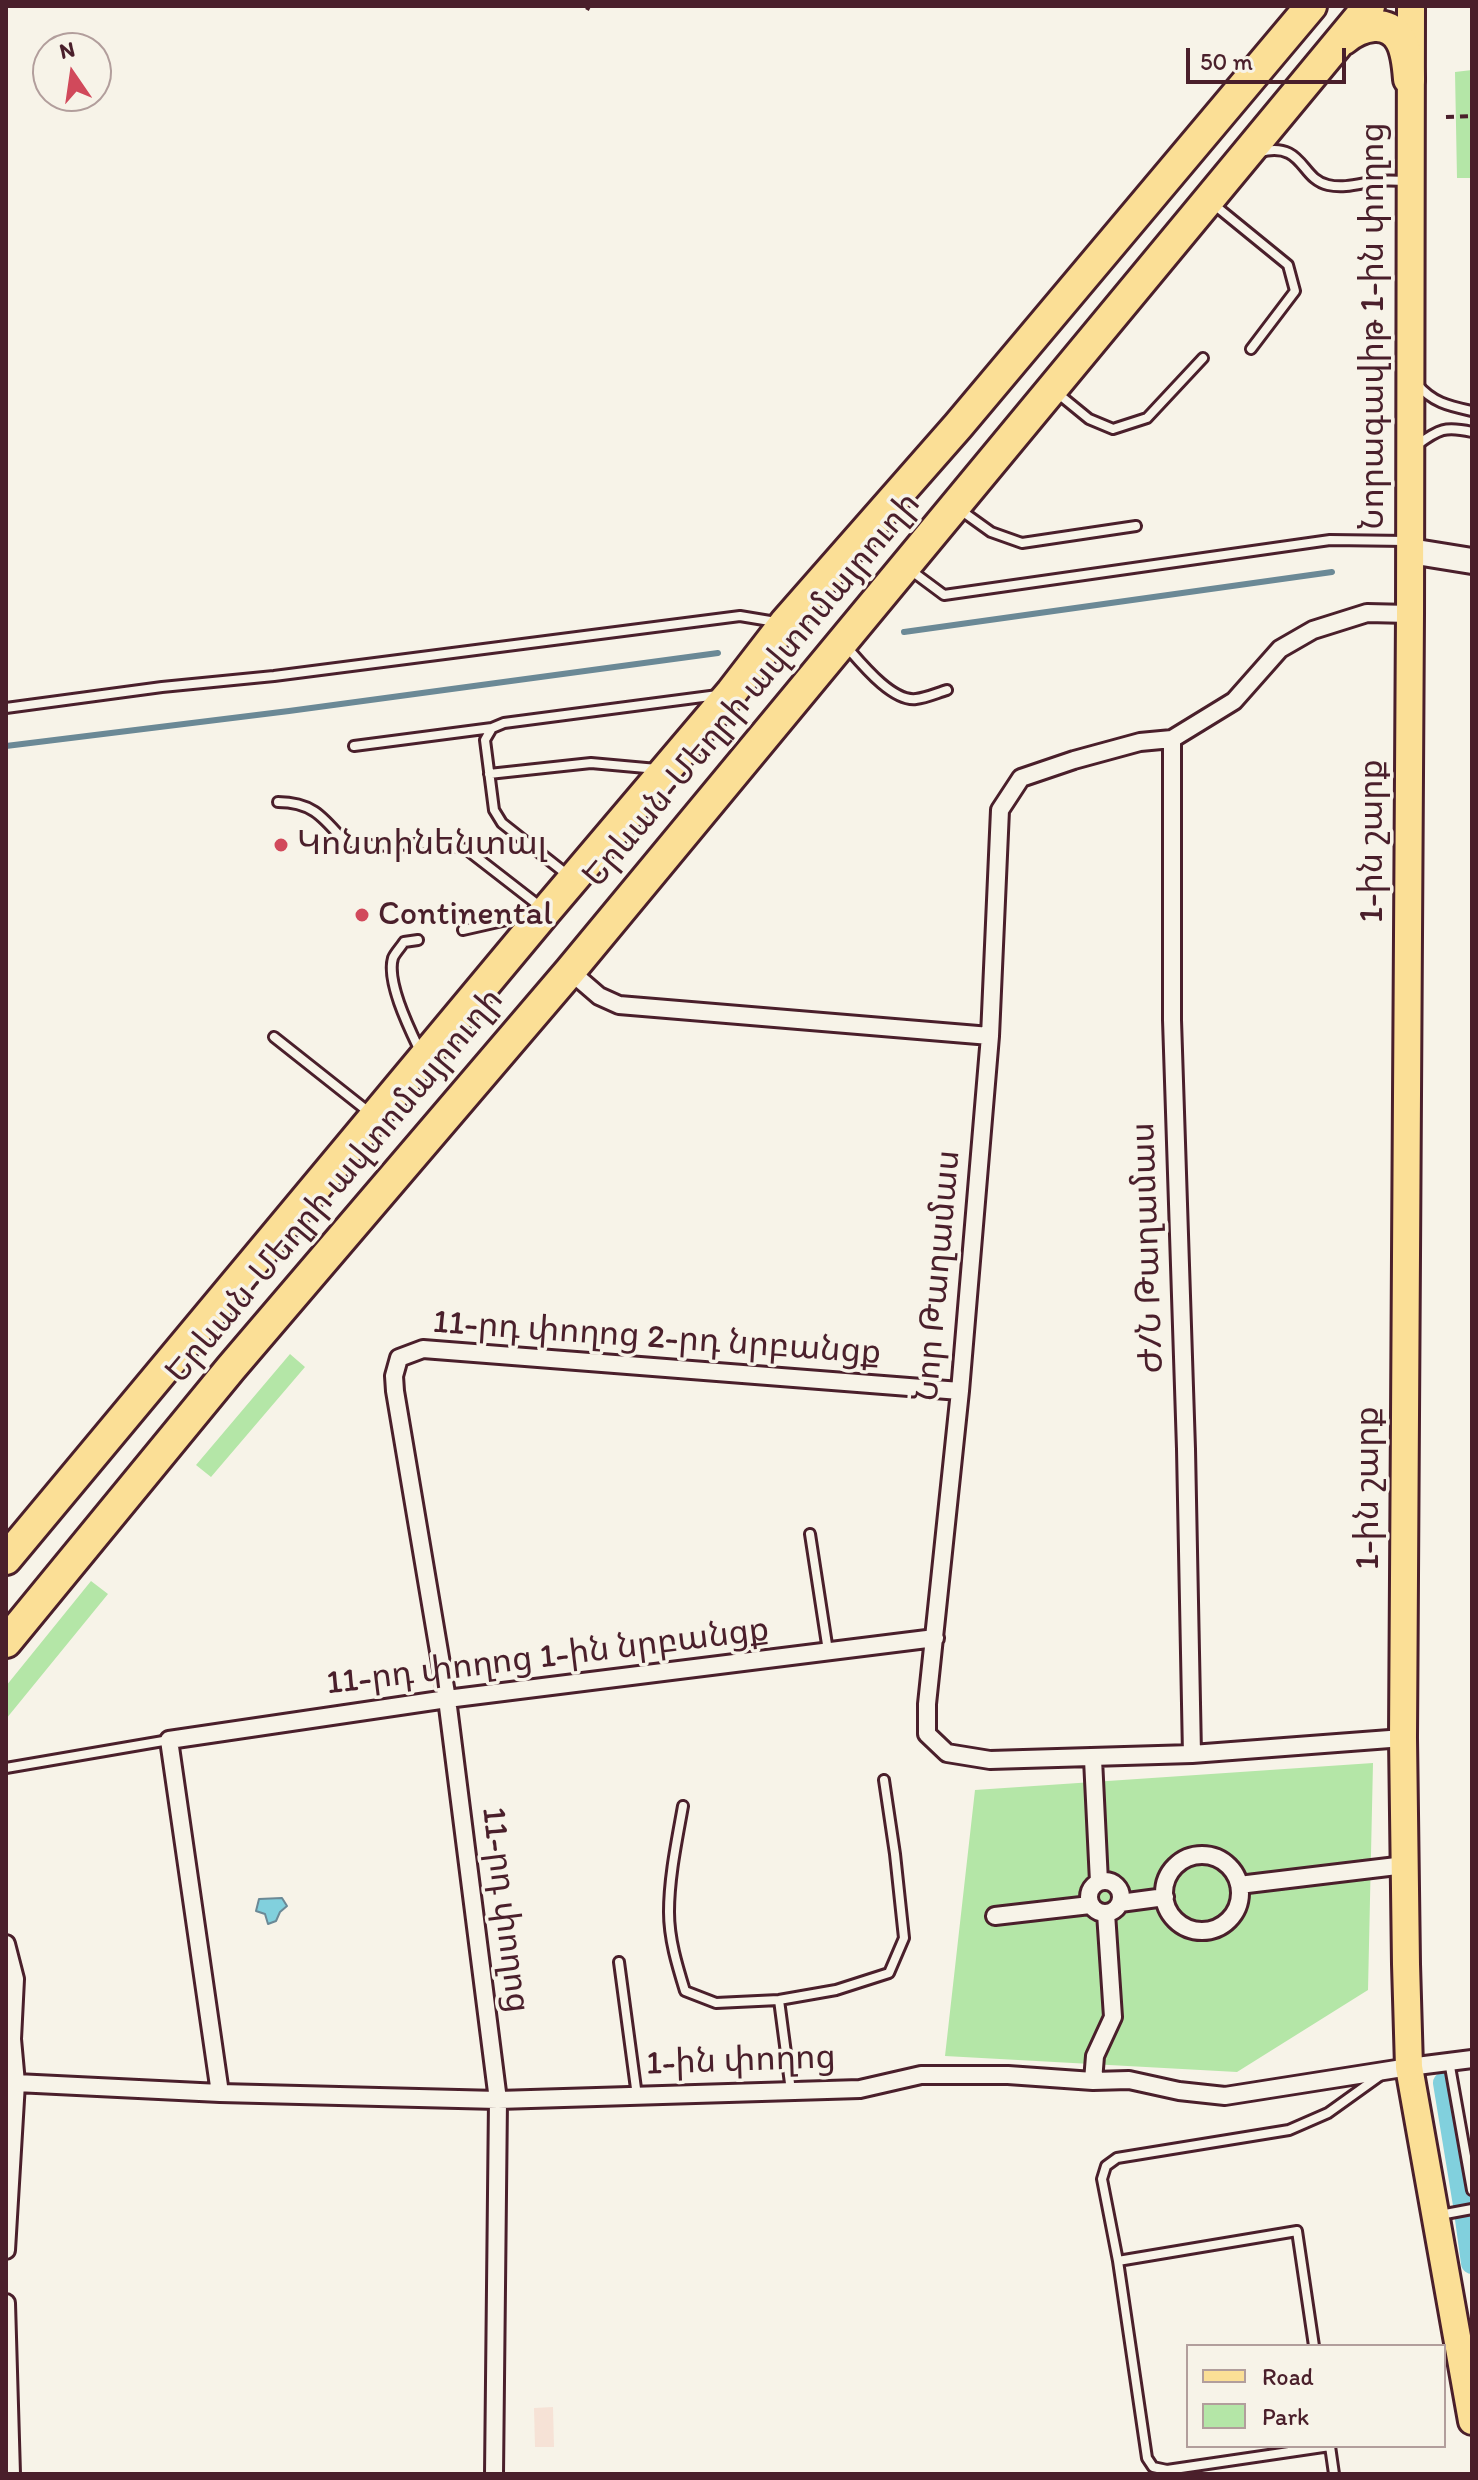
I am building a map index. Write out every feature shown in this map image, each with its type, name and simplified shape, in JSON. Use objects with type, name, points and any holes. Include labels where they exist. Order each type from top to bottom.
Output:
[{"type":"highway","name":"Երևան-Մեղրի ավտոմայրուղի","points":[[6,1559],[731,693],[785,623],[958,426],[1311,6]]},
{"type":"highway","name":"Երևան-Մեղրի ավտոմայրուղի","points":[[6,1642],[231,1368],[570,971],[1369,6]]},
{"type":"highway","points":[[1332,52],[1357,29],[1381,26],[1400,39],[1407,58],[1409,79]]},
{"type":"main road","name":"Նորագավիթ 1-ին փողոց","points":[[1410,546],[1411,6]]},
{"type":"main road","name":"1-ին շարք","points":[[1410,546],[1403,1738],[1405,1865],[1398,2068],[1458,2318],[1472,2421]]},
{"type":"street","points":[[1410,546],[1472,561]]},
{"type":"street","name":"Նոր Թաղամաս","points":[[1403,1738],[1192,1754],[990,1760],[947,1753],[927,1734],[927,1704],[960,1391],[990,1036],[1000,810],[1021,778],[1140,742],[1172,739],[1234,701],[1280,649],[1313,630],[1367,613],[1410,614]]},
{"type":"street","name":"Ժ/Ն Թաղամաս","points":[[1172,739],[1172,1020],[1192,1754]]},
{"type":"street","points":[[570,971],[599,996],[619,1005],[990,1036]]},
{"type":"street","name":"11-րդ փողոց 2-րդ նրբանցք","points":[[399,1358],[423,1349],[960,1391]]},
{"type":"street","name":"11-րդ փողոց","points":[[399,1358],[394,1376],[395,1391],[447,1699],[498,2100],[494,2474]]},
{"type":"street","name":"11-րդ փողոց 1-ին նրբանցք","points":[[169,1740],[447,1699],[935,1638]]},
{"type":"street","points":[[169,1740],[220,2093]]},
{"type":"street","points":[[1093,1759],[1099,1882],[1089,1894],[1090,1905],[1097,1912],[1115,1910],[1121,1893],[1110,1882],[1099,1882]]},
{"type":"street","points":[[1202,1855],[1226,1863],[1235,1873],[1239,1885],[1237,1909],[1230,1919],[1208,1930],[1196,1930],[1175,1919],[1165,1897],[1165,1884],[1170,1873],[1179,1863],[1202,1855]]},
{"type":"street","points":[[1239,1885],[1405,1865]]},
{"type":"street","points":[[1120,1903],[1165,1897]]},
{"type":"street","points":[[995,1916],[1090,1905]]},
{"type":"street","points":[[1093,2081],[1095,2056],[1113,2017],[1106,1913]]},
{"type":"street","points":[[6,1944],[15,1979],[6,2250]]},
{"type":"street","name":"1-ին փողոց","points":[[11,2085],[498,2100],[860,2089],[921,2075],[1008,2075],[1093,2081],[1129,2080],[1179,2091],[1225,2096],[1472,2059]]},
{"type":"street","points":[[6,2303],[11,2474]]},
{"type":"lane","points":[[1241,161],[1263,151],[1276,150],[1299,159],[1311,175],[1327,185],[1410,181]]},
{"type":"lane","points":[[1208,200],[1288,265],[1295,291],[1251,349]]},
{"type":"lane","points":[[1052,389],[1089,419],[1113,429],[1147,418],[1203,358]]},
{"type":"lane","points":[[1410,375],[1427,395],[1440,404],[1472,411]]},
{"type":"lane","points":[[1410,451],[1436,431],[1451,428],[1472,432]]},
{"type":"lane","points":[[955,506],[991,532],[1022,543],[1136,526]]},
{"type":"lane","points":[[905,566],[944,595],[1330,540],[1410,546]]},
{"type":"lane","points":[[6,708],[740,616],[785,623]]},
{"type":"lane","points":[[843,643],[874,677],[900,696],[914,700],[947,690]]},
{"type":"lane","points":[[354,746],[731,693]]},
{"type":"lane","points":[[492,728],[485,740],[494,810],[502,823],[574,879]]},
{"type":"lane","points":[[489,774],[591,763],[665,770]]},
{"type":"lane","points":[[278,802],[292,802],[319,812],[344,841],[376,846],[436,843],[466,849],[546,911]]},
{"type":"lane","points":[[463,930],[546,911]]},
{"type":"lane","points":[[418,940],[404,942],[393,958],[394,982],[402,1012],[423,1059]]},
{"type":"lane","points":[[274,1037],[375,1116]]},
{"type":"lane","points":[[810,1534],[828,1652]]},
{"type":"lane","points":[[6,1768],[169,1740]]},
{"type":"lane","points":[[683,1806],[669,1911],[673,1952],[685,1991],[716,2003],[779,2000],[836,1990],[889,1973],[904,1938],[884,1780]]},
{"type":"lane","points":[[619,1962],[637,2096]]},
{"type":"lane","points":[[779,2000],[791,2091]]},
{"type":"lane","points":[[1449,2061],[1472,2190]]},
{"type":"lane","points":[[1316,2448],[1167,2470],[1153,2467],[1147,2458],[1118,2261],[1102,2179],[1106,2166],[1117,2158],[1289,2130],[1328,2113],[1398,2068]]},
{"type":"lane","points":[[1435,2216],[1472,2209]]},
{"type":"lane","points":[[1118,2261],[1297,2231],[1314,2344]]},
{"type":"lane","points":[[1330,2448],[1334,2474]]},
{"type":"path","points":[[1446,117],[1472,116]]},
{"type":"shaded area","points":[[553,2407],[554,2447],[535,2447],[534,2408]]},
{"type":"green space","points":[[1472,70],[1472,178],[1457,178],[1455,72]]},
{"type":"green space","points":[[290,1354],[305,1367],[211,1477],[196,1465]]},
{"type":"green space","points":[[91,1581],[108,1594],[6,1719],[6,1686]]},
{"type":"green space","points":[[1373,1763],[1368,1990],[1237,2072],[945,2056],[975,1790]]},
{"type":"water","points":[[282,1898],[287,1906],[276,1921],[268,1924],[265,1914],[256,1911],[259,1899]]},
{"type":"waterway","points":[[904,632],[1332,572]]},
{"type":"waterway","points":[[6,746],[718,653]]},
{"type":"waterway","points":[[1444,2083],[1464,2205]]},
{"type":"waterway","points":[[1466,2219],[1472,2263]]},
{"type":"place","name":"Կոնտինենտալ","points":[[281,845]]},
{"type":"place","name":"Continental","points":[[362,915]]}]
